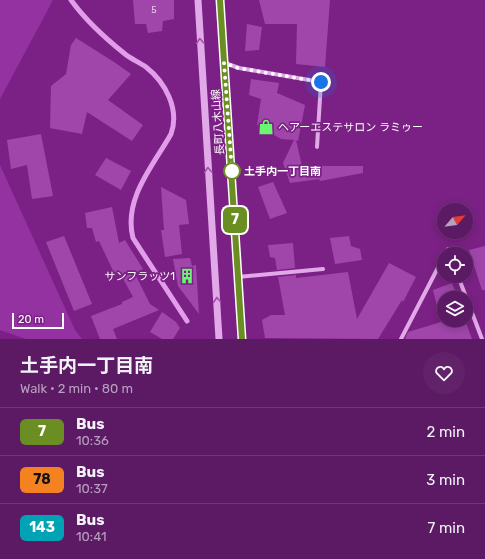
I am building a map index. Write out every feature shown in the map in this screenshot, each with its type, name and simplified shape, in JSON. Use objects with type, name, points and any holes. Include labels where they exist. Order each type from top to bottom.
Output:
[{"type":"street","points":[[198,0],[219,339]]},
{"type":"street","name":"長町八木山線","points":[[220,0],[242,339]]},
{"type":"street","points":[[224,63],[238,68],[321,82],[317,147]]},
{"type":"street","points":[[238,277],[323,270]]},
{"type":"street","points":[[401,339],[437,270]]},
{"type":"street","points":[[461,283],[482,339]]},
{"type":"shaded area","points":[[0,0],[52,0],[52,2],[0,99]]},
{"type":"shaded area","points":[[0,165],[75,330],[82,339],[26,339],[0,330]]},
{"type":"building","points":[[133,0],[174,0],[174,19],[163,21],[162,31],[148,33],[146,24],[135,24]]},
{"type":"building","points":[[259,0],[330,0],[325,67],[296,64],[297,24],[265,24]]},
{"type":"building","points":[[247,24],[262,27],[259,50],[245,51]]},
{"type":"building","points":[[76,38],[131,74],[108,100],[143,125],[132,141],[87,112],[82,134],[50,128],[51,86],[66,74],[71,45]]},
{"type":"building","points":[[251,79],[279,83],[277,93],[305,105],[298,141],[296,140],[302,166],[363,166],[363,173],[320,181],[319,179],[290,183],[283,163],[294,140],[281,139],[257,125],[261,99],[249,95]]},
{"type":"building","points":[[41,134],[53,196],[32,199],[27,165],[11,169],[7,140]]},
{"type":"building","points":[[106,158],[131,171],[121,190],[95,175]]},
{"type":"building","points":[[273,182],[287,213],[270,219],[258,187]]},
{"type":"building","points":[[161,187],[186,200],[189,224],[179,225],[182,254],[165,257],[161,230],[164,230]]},
{"type":"building","points":[[112,207],[119,243],[125,240],[143,269],[135,274],[150,304],[159,310],[113,329],[117,339],[100,339],[91,316],[122,304],[122,302],[133,297],[120,273],[115,275],[99,241],[96,242],[92,228],[87,228],[85,213]]},
{"type":"building","points":[[64,236],[92,304],[74,311],[46,242]]},
{"type":"building","points":[[349,236],[351,246],[360,249],[362,260],[335,264],[330,238]]},
{"type":"building","points":[[293,243],[295,268],[277,270],[275,258],[270,257],[268,245]]},
{"type":"building","points":[[485,246],[485,290],[482,290],[473,262],[473,249]]},
{"type":"building","name":"サンフラッツ1","points":[[190,258],[192,266],[196,265],[199,314],[178,286],[173,259]]},
{"type":"building","points":[[389,263],[416,277],[403,302],[402,300],[378,339],[265,338],[262,320],[271,315],[285,315],[278,277],[296,275],[296,278],[348,272],[357,319]]},
{"type":"building","points":[[452,283],[455,291],[437,291],[437,306],[433,290]]},
{"type":"building","points":[[162,312],[176,322],[180,328],[173,339],[162,339],[150,332]]},
{"type":"building","points":[[437,323],[437,327],[468,327],[472,339],[405,339],[408,332]]},
{"type":"waterway","points":[[71,0],[89,22],[103,35],[127,56],[153,73],[165,88],[169,97],[174,115],[171,134],[148,171],[136,196],[132,210],[131,224],[133,238],[187,321]]},
{"type":"bus line","name":"7","points":[[220,0],[242,339]]},
{"type":"place","name":"ヘアーエステサロン ラミゥー","points":[[266,127]]},
{"type":"place","name":"土手内一丁目南","points":[[232,171]]},
{"type":"place","name":"サンフラッツ1","points":[[187,276]]},
{"type":"route","points":[[232,171],[224,63],[238,68],[321,82]]}]
